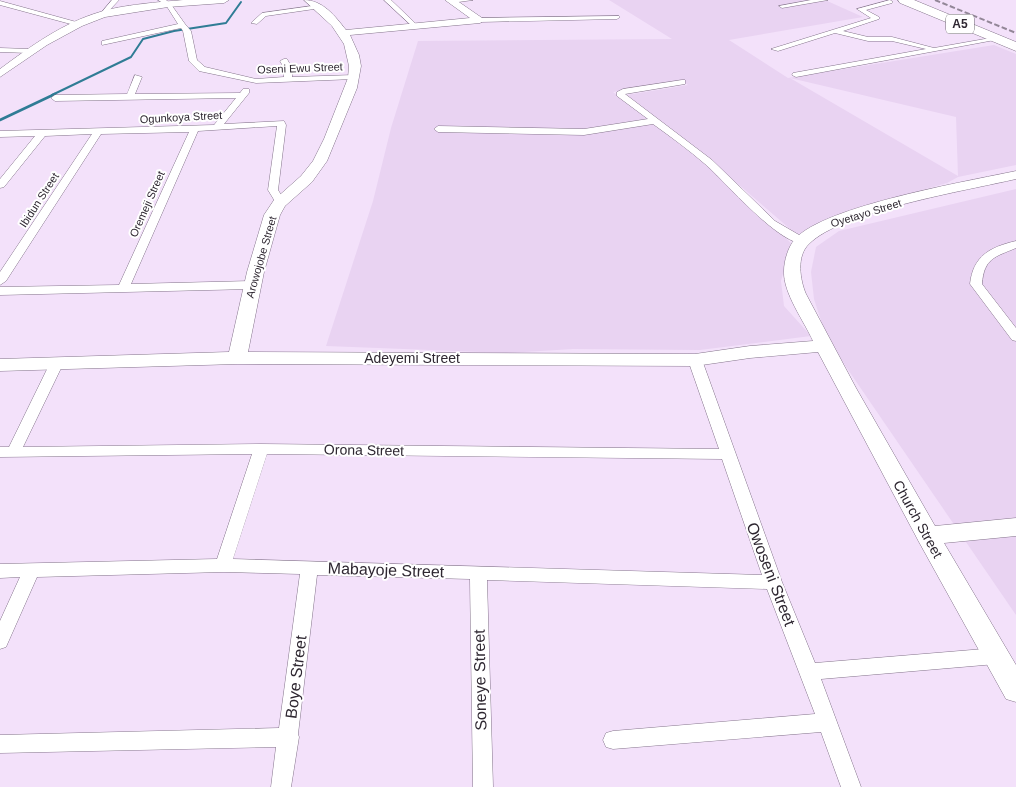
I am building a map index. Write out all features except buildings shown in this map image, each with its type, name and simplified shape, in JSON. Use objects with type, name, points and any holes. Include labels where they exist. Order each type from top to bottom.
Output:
[{"type":"highway","name":"A5","points":[[904,0],[1016,47]]},
{"type":"highway","name":"A5","points":[[924,0],[1016,38]]},
{"type":"street","points":[[103,14],[116,0]]},
{"type":"street","points":[[0,74],[30,51],[78,24],[103,14],[165,2],[224,0]]},
{"type":"street","points":[[310,0],[344,33],[480,20],[617,17]]},
{"type":"street","points":[[387,0],[414,25]]},
{"type":"street","points":[[451,1],[470,0]]},
{"type":"street","points":[[782,6],[825,0]]},
{"type":"street","points":[[451,1],[480,20]]},
{"type":"street","name":"Oseni Ewu Street","points":[[165,2],[185,28],[193,61],[202,69],[256,81],[354,77]]},
{"type":"street","points":[[775,49],[877,18],[860,8],[890,2]]},
{"type":"street","points":[[0,3],[78,24]]},
{"type":"street","points":[[255,23],[262,15],[271,12],[319,7]]},
{"type":"street","points":[[104,43],[185,28]]},
{"type":"street","points":[[836,31],[868,38],[892,39],[935,49]]},
{"type":"street","name":"Arowojobe Street","points":[[237,358],[251,285],[272,214],[280,201],[299,188],[320,162],[329,146],[354,77],[353,55],[344,33]]},
{"type":"street","points":[[796,75],[996,39]]},
{"type":"street","points":[[0,50],[30,51]]},
{"type":"street","points":[[284,61],[288,68],[288,80]]},
{"type":"street","points":[[130,96],[138,78]]},
{"type":"street","points":[[217,127],[242,95],[256,81]]},
{"type":"street","points":[[682,82],[620,92],[654,121],[709,162],[771,223],[802,241],[795,257],[792,275],[797,292],[824,346]]},
{"type":"street","points":[[55,98],[242,95]]},
{"type":"street","points":[[438,129],[584,132],[654,121]]},
{"type":"street","name":"Ogunkoya Street","points":[[0,134],[195,129],[281,123],[273,190],[280,201]]},
{"type":"street","name":"Oremeji Street","points":[[123,288],[195,129]]},
{"type":"street","name":"Ibidun Street","points":[[0,281],[98,132]]},
{"type":"street","points":[[0,185],[5,172],[42,133]]},
{"type":"street","name":"Oyetayo Street","points":[[802,241],[828,224],[871,210],[942,191],[1016,175]]},
{"type":"street","points":[[1016,244],[978,264],[976,284],[1016,337]]},
{"type":"street","points":[[0,291],[251,285]]},
{"type":"street","name":"Adeyemi Street","points":[[0,365],[237,358],[695,360],[750,352],[824,346]]},
{"type":"street","name":"Church Street","points":[[824,346],[927,536],[1016,690]]},
{"type":"street","name":"Owoseni Street","points":[[695,360],[773,582],[810,672],[852,787]]},
{"type":"street","points":[[7,451],[57,362]]},
{"type":"street","points":[[222,565],[260,449]]},
{"type":"street","name":"Orona Street","points":[[7,451],[260,449],[727,454]]},
{"type":"street","points":[[927,536],[1016,527]]},
{"type":"street","name":"Mabayoje Street","points":[[0,571],[222,565],[773,582]]},
{"type":"street","name":"Boye Street","points":[[281,787],[289,737],[309,568]]},
{"type":"street","points":[[0,641],[31,571]]},
{"type":"street","name":"Soneye Street","points":[[478,573],[483,787]]},
{"type":"street","points":[[810,672],[996,656]]},
{"type":"street","points":[[612,740],[828,722]]},
{"type":"street","points":[[0,744],[289,737]]},
{"type":"shaded area","points":[[609,0],[825,0],[863,17],[729,40],[788,78],[994,45],[1016,54],[1016,165],[958,177],[947,183],[876,203],[826,219],[797,235],[745,190],[627,95],[688,85],[683,81],[613,92],[694,153],[791,243],[781,281],[784,306],[811,336],[700,350],[573,349],[507,353],[326,346],[373,201],[391,128],[418,41],[672,39]],"holes":[[[790,78],[956,117],[958,176]]]},
{"type":"shaded area","points":[[1016,189],[1016,615],[827,339],[814,299],[811,272],[816,247],[839,231]]},
{"type":"waterway","points":[[52,95],[131,57],[143,39],[174,31],[226,23],[241,2]]},
{"type":"waterway","points":[[0,120],[55,94]]},
{"type":"railway","points":[[935,0],[1016,33]]}]
